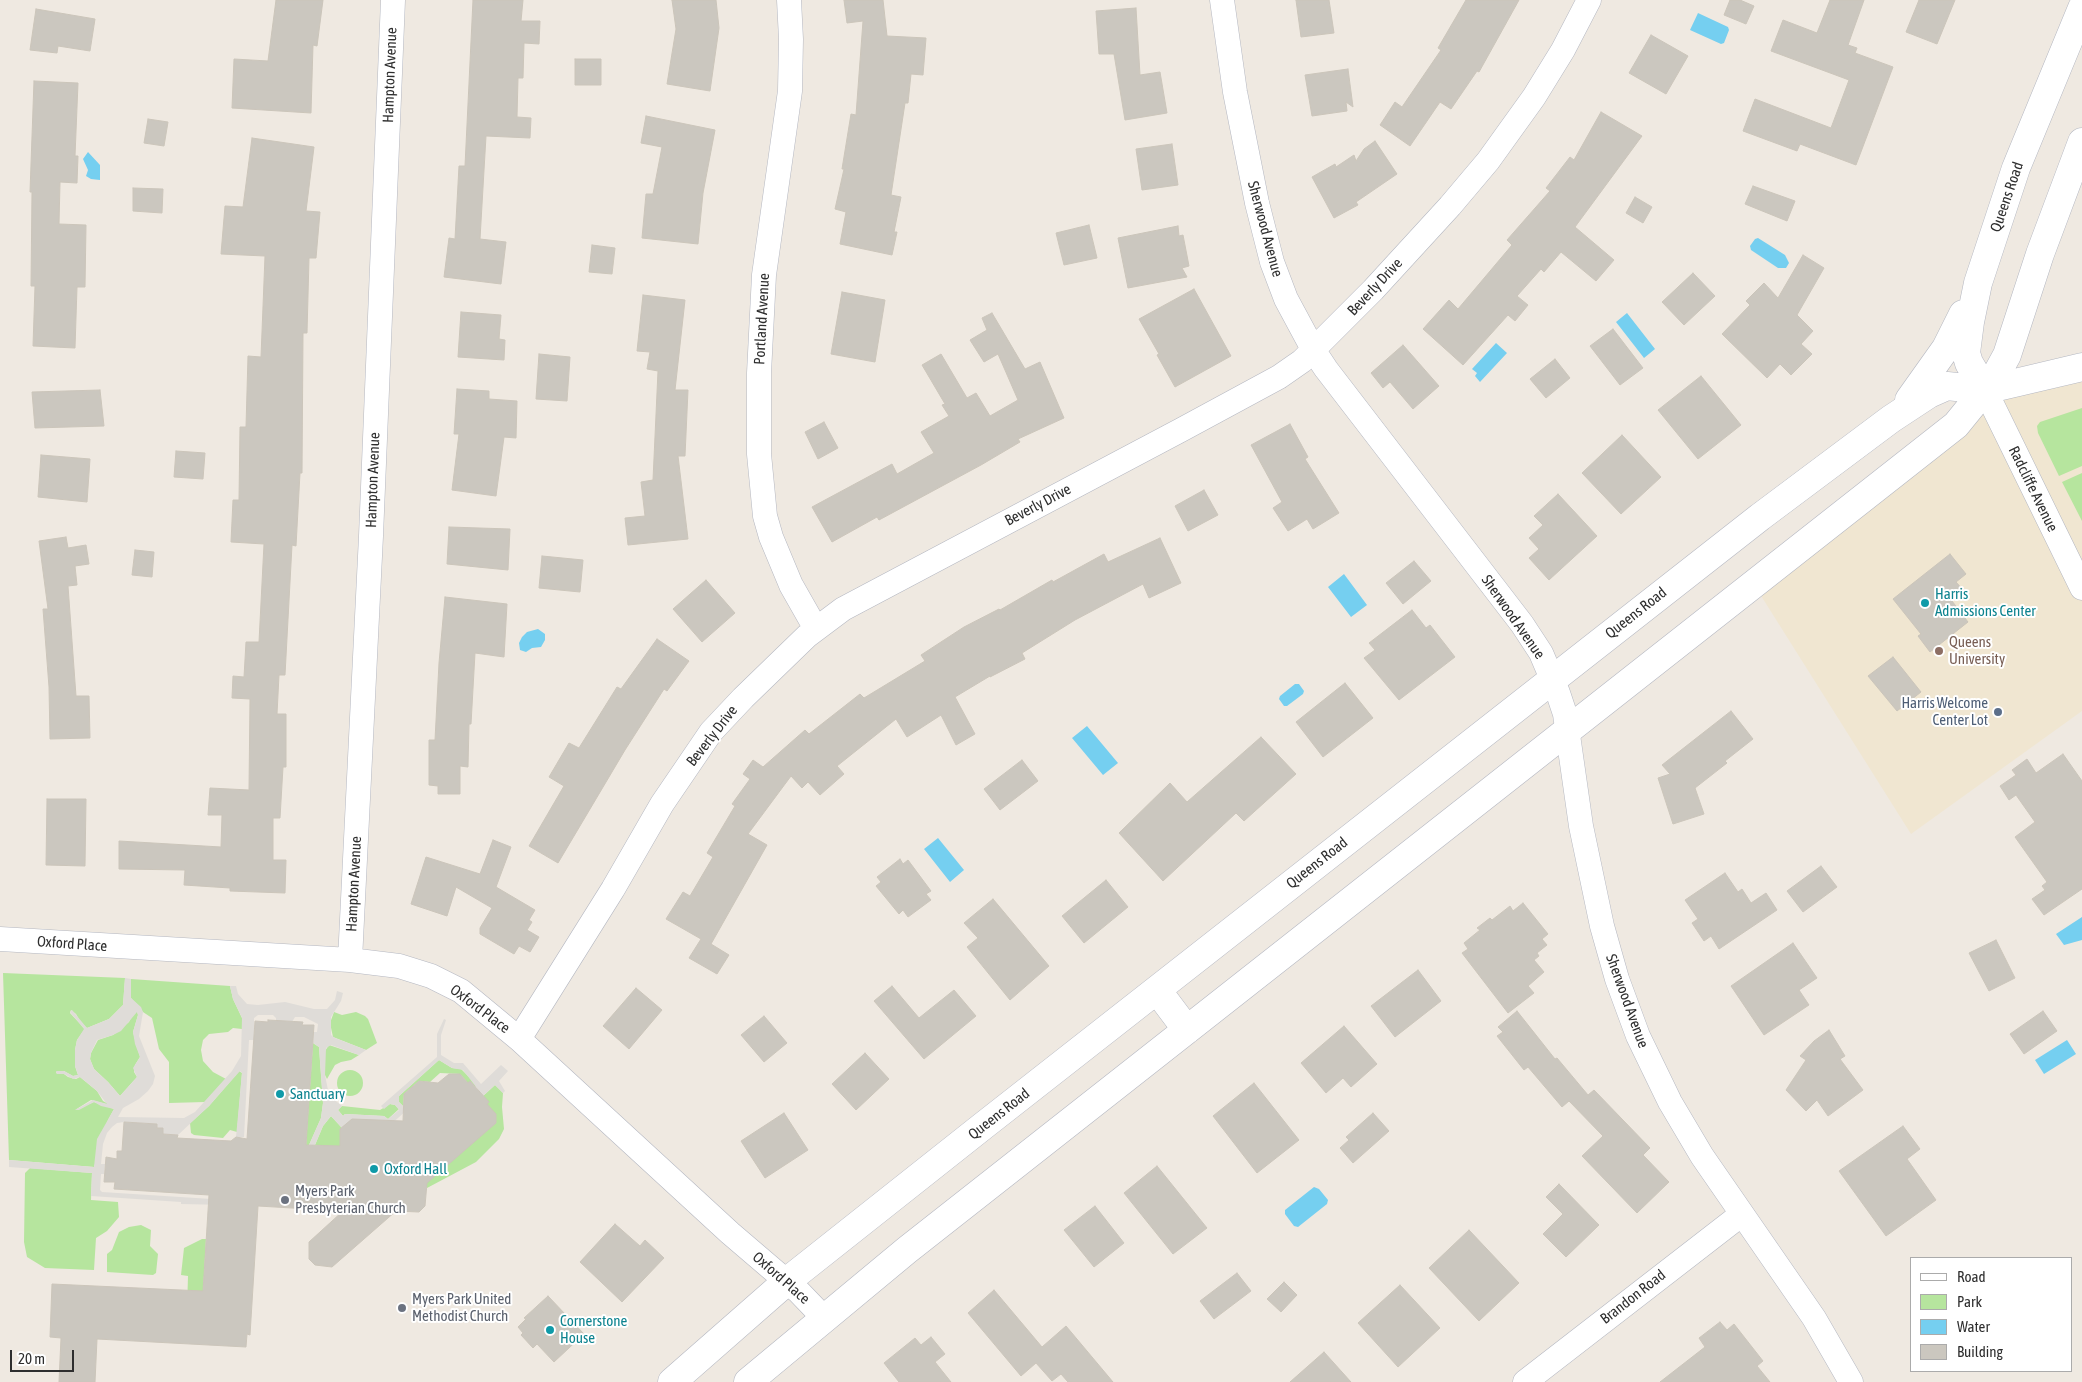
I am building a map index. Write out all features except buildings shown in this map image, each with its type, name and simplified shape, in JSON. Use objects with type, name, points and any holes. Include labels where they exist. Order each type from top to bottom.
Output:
[{"type":"street","name":"Hampton Avenue","points":[[350,960],[371,536],[393,0]]},
{"type":"street","name":"Portland Avenue","points":[[789,0],[791,39],[790,92],[764,275],[759,373],[759,454],[765,516],[771,537],[791,585],[816,629]]},
{"type":"street","name":"Sherwood Avenue","points":[[1222,0],[1240,119],[1263,232],[1278,280],[1314,351],[1334,380],[1527,631],[1541,653],[1562,704],[1568,730],[1581,826],[1595,900],[1608,951],[1628,1010],[1644,1049],[1670,1102],[1702,1156],[1814,1318],[1850,1382]]},
{"type":"street","name":"Beverly Drive","points":[[519,1039],[607,899],[662,804],[711,732],[743,698],[816,629],[863,597],[1133,456],[1279,377],[1314,351],[1434,224],[1488,161],[1539,90],[1563,50],[1589,0]]},
{"type":"street","name":"Queens Road","points":[[1985,390],[1969,363],[1966,353],[1978,283],[2016,168],[2082,8]]},
{"type":"street","points":[[748,1382],[824,1317],[1948,431],[1971,408],[1985,390],[1995,377],[2007,355],[2040,254],[2082,142]]},
{"type":"street","points":[[1891,419],[1921,386],[1946,348],[1978,283]]},
{"type":"street","points":[[1985,390],[2082,367]]},
{"type":"street","name":"Queens Road","points":[[672,1382],[786,1282],[1791,492],[1891,419],[1929,394],[1944,387],[1952,386],[1985,390]]},
{"type":"street","name":"Radcliffe Avenue","points":[[1985,390],[2082,588]]},
{"type":"street","name":"Oxford Place","points":[[0,939],[350,960],[399,966],[431,976],[461,991],[519,1039],[824,1317]]},
{"type":"street","points":[[1156,990],[1187,1030]]},
{"type":"street","name":"Brandon Road","points":[[1525,1382],[1742,1214]]},
{"type":"shaded area","name":"Queens University","points":[[2082,375],[2082,711],[1911,834],[1758,591],[1956,433],[2012,394]]},
{"type":"shaded area","points":[[125,978],[131,979],[131,998],[141,1007],[143,1012],[139,1036],[155,1076],[153,1084],[148,1091],[139,1099],[123,1108],[118,1117],[184,1118],[195,1112],[232,1071],[241,1056],[242,1018],[233,999],[230,986],[236,986],[238,994],[247,1004],[258,1005],[285,1002],[314,1009],[327,1009],[335,1000],[337,991],[343,993],[341,1001],[331,1017],[331,1035],[366,1050],[359,1055],[331,1045],[326,1048],[325,1075],[328,1090],[332,1098],[342,1106],[338,1110],[343,1116],[345,1114],[384,1116],[388,1119],[399,1110],[395,1105],[390,1104],[384,1109],[381,1106],[437,1057],[437,1034],[444,1019],[446,1020],[441,1035],[441,1055],[454,1063],[463,1063],[481,1084],[501,1065],[508,1071],[499,1081],[505,1091],[503,1093],[495,1085],[483,1096],[463,1070],[452,1068],[439,1060],[399,1096],[399,1102],[407,1110],[389,1126],[342,1128],[331,1116],[323,1126],[315,1145],[309,1145],[321,1118],[323,1103],[319,1047],[313,1043],[314,1032],[317,1032],[318,1024],[304,1017],[295,1017],[292,1022],[276,1021],[273,1015],[258,1015],[254,1018],[254,1040],[249,1040],[244,1137],[236,1137],[242,1073],[240,1071],[209,1106],[178,1135],[162,1134],[163,1129],[157,1128],[157,1124],[124,1122],[117,1123],[112,1127],[107,1133],[103,1144],[101,1164],[105,1164],[104,1174],[101,1174],[100,1190],[102,1192],[227,1200],[227,1205],[181,1204],[181,1202],[91,1196],[92,1173],[9,1167],[9,1160],[94,1167],[97,1139],[114,1109],[94,1102],[79,1110],[75,1110],[93,1100],[107,1104],[97,1091],[80,1077],[73,1079],[64,1074],[57,1074],[56,1071],[64,1071],[73,1076],[78,1075],[75,1066],[75,1050],[77,1040],[84,1029],[70,1012],[72,1010],[87,1028],[109,1019],[123,1005]],"holes":[[[137,1012],[138,1015],[133,1032],[140,1057],[133,1068],[137,1077],[120,1096],[94,1069],[90,1059],[91,1053],[97,1040],[121,1031]]]},
{"type":"green space","points":[[2082,408],[2082,466],[2059,476],[2038,433],[2037,426],[2040,422]]},
{"type":"green space","points":[[2082,473],[2082,521],[2062,482]]},
{"type":"green space","points":[[3,973],[125,978],[123,1005],[109,1019],[87,1028],[71,1010],[70,1013],[85,1029],[77,1040],[75,1050],[75,1066],[78,1075],[73,1076],[64,1071],[56,1072],[57,1074],[64,1074],[76,1079],[80,1077],[97,1091],[103,1101],[110,1105],[91,1100],[75,1110],[94,1102],[114,1109],[108,1120],[94,1167],[9,1160]]},
{"type":"green space","points":[[131,979],[230,986],[233,999],[242,1018],[242,1029],[233,1028],[228,1032],[209,1034],[203,1040],[201,1050],[203,1061],[213,1072],[226,1079],[205,1102],[169,1103],[169,1062],[159,1049],[152,1018],[143,1012],[131,998]]},
{"type":"green space","points":[[137,1011],[138,1015],[133,1032],[140,1057],[135,1065],[134,1072],[137,1077],[120,1096],[94,1069],[90,1059],[91,1053],[98,1040],[113,1035],[129,1022],[133,1013]]},
{"type":"green space","points":[[334,1012],[342,1015],[356,1012],[365,1016],[368,1019],[377,1043],[366,1050],[333,1037],[330,1023]]},
{"type":"green space","points":[[313,1043],[319,1047],[323,1103],[321,1118],[309,1145],[306,1145]]},
{"type":"green space","points":[[329,1045],[359,1055],[351,1060],[335,1065],[327,1079],[325,1075],[325,1051]]},
{"type":"green space","points":[[439,1060],[452,1068],[461,1069],[477,1085],[475,1087],[470,1081],[468,1083],[460,1074],[440,1073],[430,1082],[419,1081],[404,1094],[403,1106],[399,1102],[399,1096]]},
{"type":"green space","points":[[350,1070],[359,1074],[363,1083],[359,1092],[350,1096],[341,1092],[337,1083],[341,1074]]},
{"type":"green space","points":[[239,1071],[242,1073],[237,1132],[230,1130],[223,1138],[194,1135],[191,1133],[190,1123],[209,1106]]},
{"type":"green space","points":[[495,1085],[503,1093],[504,1129],[499,1139],[476,1162],[427,1188],[422,1183],[487,1104],[483,1096]]},
{"type":"green space","points":[[390,1104],[395,1105],[399,1109],[388,1119],[384,1116],[345,1114],[343,1116],[338,1110],[342,1106],[380,1110]]},
{"type":"green space","points":[[331,1116],[342,1128],[339,1159],[323,1146],[315,1145],[323,1126]]},
{"type":"green space","points":[[30,1168],[92,1173],[91,1200],[118,1202],[119,1217],[107,1231],[96,1238],[94,1270],[45,1268],[27,1257],[24,1242],[25,1173]]},
{"type":"green space","points":[[141,1225],[151,1230],[150,1246],[158,1254],[156,1273],[153,1275],[107,1272],[107,1254],[112,1250],[119,1232],[129,1227]]},
{"type":"green space","points":[[202,1239],[206,1239],[202,1311],[187,1310],[188,1276],[181,1275],[184,1248]]},
{"type":"water","points":[[1698,13],[1728,27],[1729,30],[1724,43],[1721,44],[1690,30]]},
{"type":"water","points":[[88,152],[100,165],[100,180],[91,179],[86,176],[88,170],[83,159]]},
{"type":"water","points":[[1758,238],[1785,255],[1789,263],[1786,268],[1778,268],[1751,250],[1750,246]]},
{"type":"water","points":[[1627,313],[1655,349],[1644,358],[1616,322]]},
{"type":"water","points":[[1496,343],[1507,353],[1480,382],[1475,376],[1477,373],[1472,369]]},
{"type":"water","points":[[1344,574],[1367,605],[1351,617],[1328,587]]},
{"type":"water","points":[[538,629],[545,634],[545,640],[541,647],[532,648],[526,652],[520,650],[519,643],[522,637],[527,632]]},
{"type":"water","points":[[1295,684],[1299,684],[1304,691],[1303,694],[1287,706],[1284,706],[1279,699],[1280,696]]},
{"type":"water","points":[[1087,726],[1118,763],[1103,775],[1072,738]]},
{"type":"water","points":[[938,838],[964,870],[950,882],[924,849]]},
{"type":"water","points":[[2082,917],[2082,940],[2064,945],[2056,934]]},
{"type":"water","points":[[2067,1040],[2076,1054],[2044,1074],[2035,1060]]},
{"type":"water","points":[[1314,1187],[1319,1189],[1328,1200],[1327,1204],[1298,1227],[1294,1226],[1285,1214],[1285,1210]]},
{"type":"place","name":"Harris Admissions Center","points":[[1925,603]]},
{"type":"place","name":"Queens University","points":[[1939,651]]},
{"type":"place","name":"Harris Welcome Center Lot","points":[[1998,712]]},
{"type":"place","name":"Sanctuary","points":[[280,1094]]},
{"type":"place","name":"Oxford Hall","points":[[374,1169]]},
{"type":"place","name":"Myers Park Presbyterian Church","points":[[285,1200]]},
{"type":"place","name":"Myers Park United Methodist Church","points":[[402,1308]]},
{"type":"place","name":"Cornerstone House","points":[[550,1330]]}]
